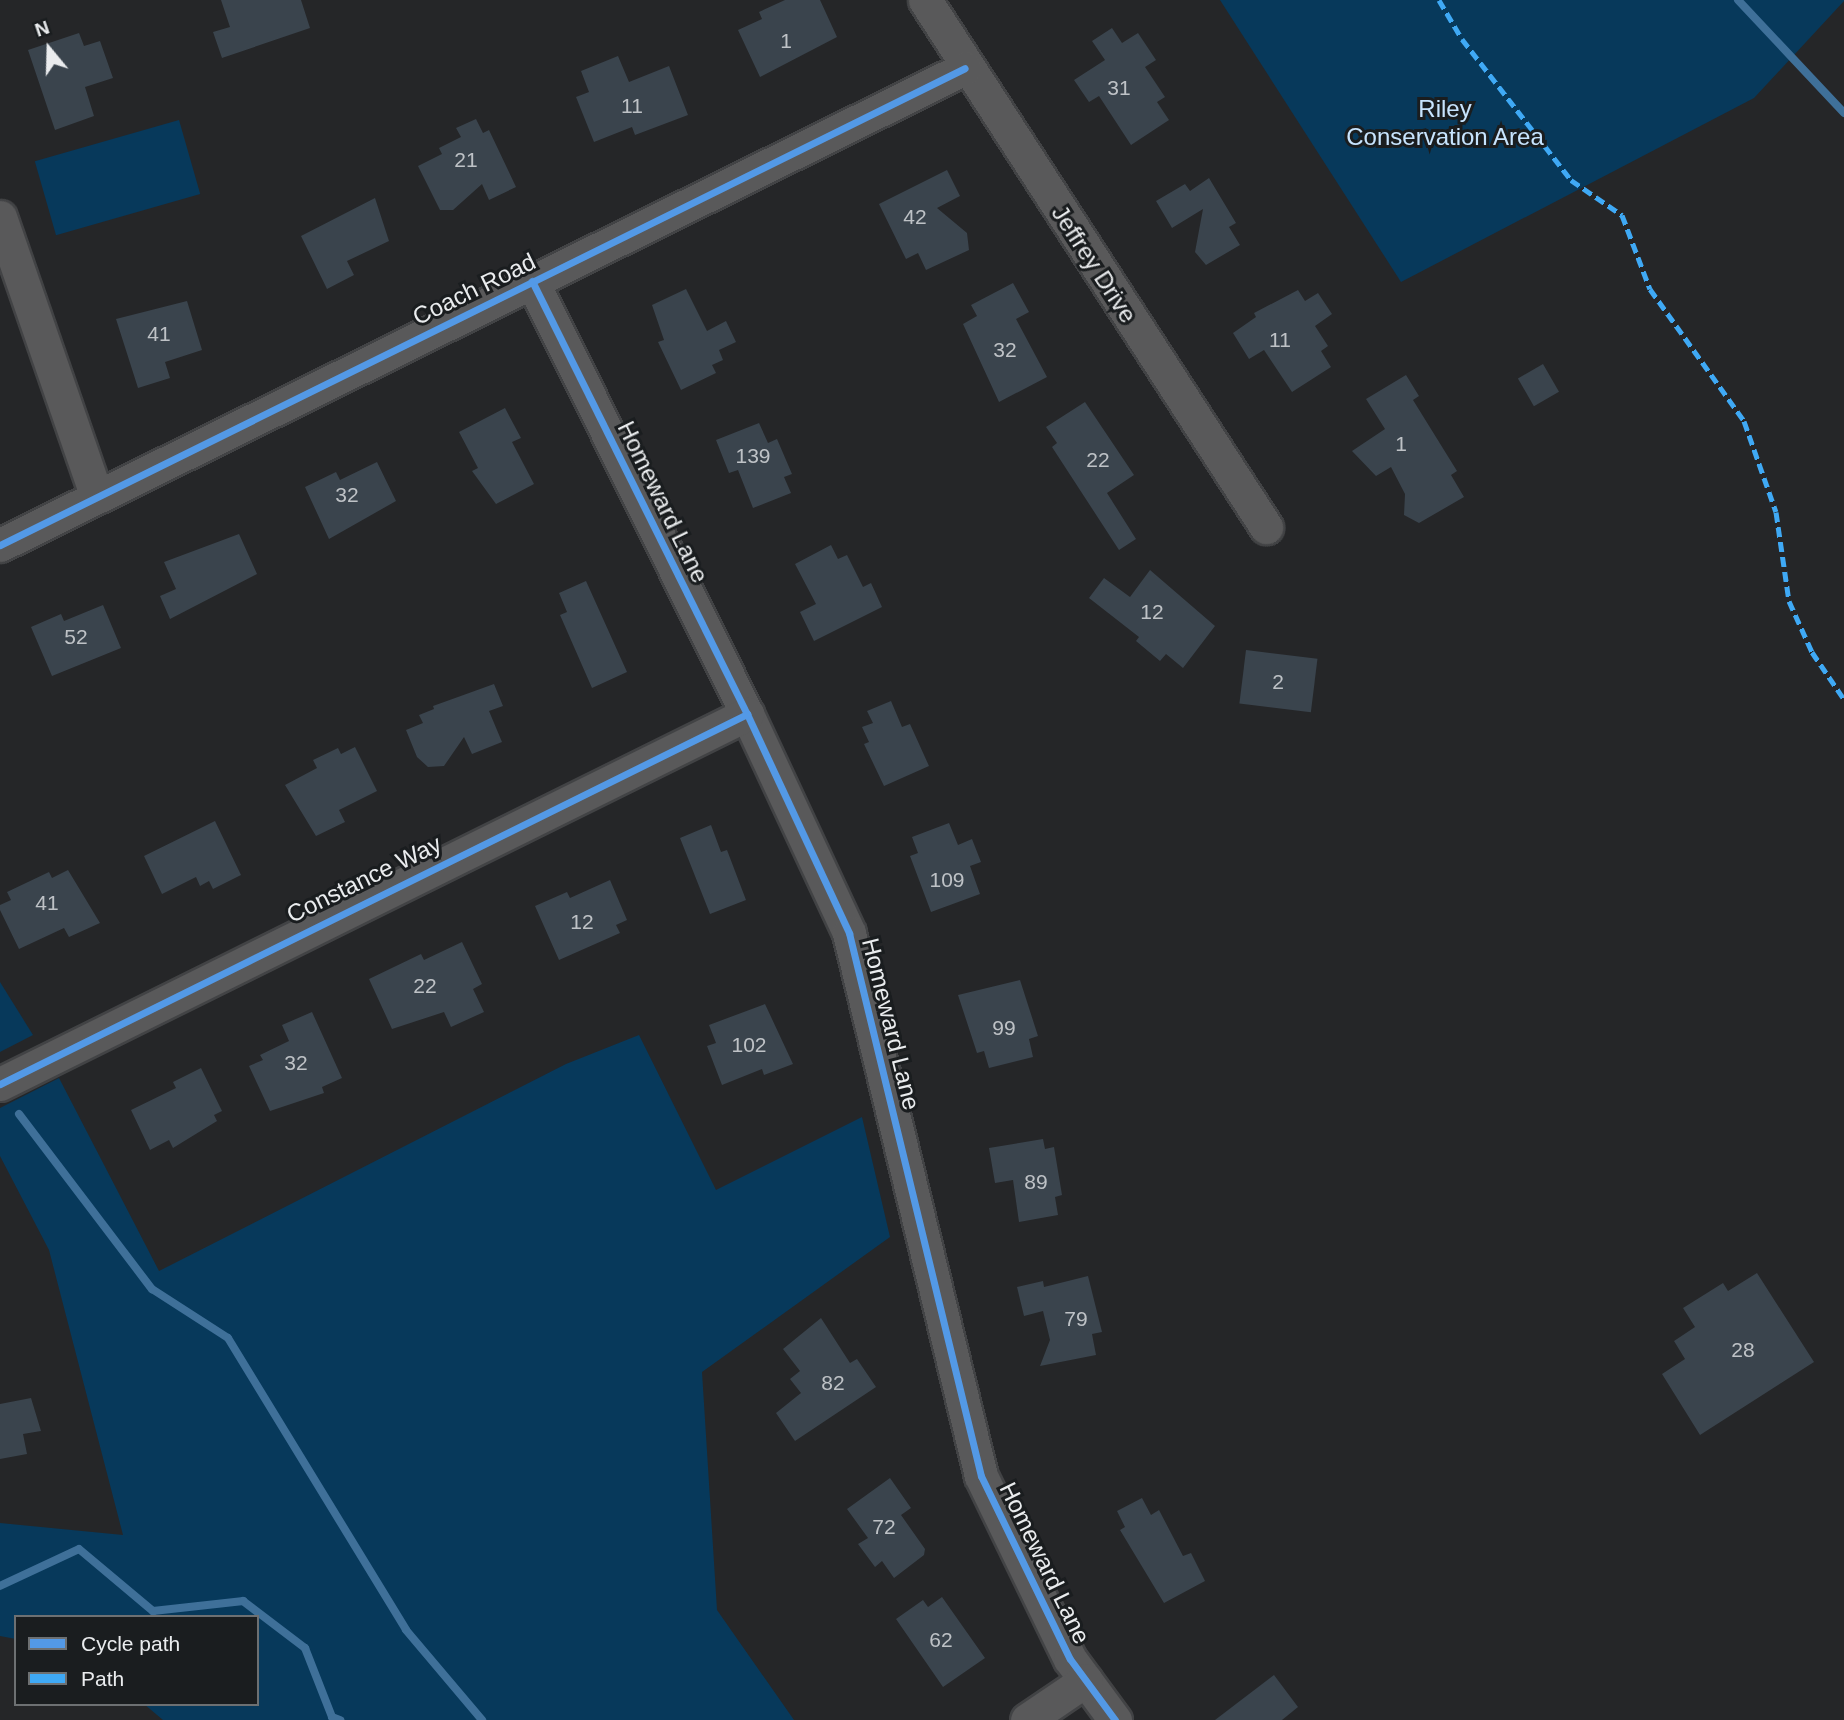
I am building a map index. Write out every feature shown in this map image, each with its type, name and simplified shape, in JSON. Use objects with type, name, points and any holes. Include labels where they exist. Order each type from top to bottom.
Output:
[{"type":"street","name":"Jeffrey Drive","points":[[925,0],[965,68],[1266,527]]},
{"type":"street","name":"Coach Road","points":[[0,545],[965,68]]},
{"type":"street","points":[[0,216],[97,497]]},
{"type":"street","name":"Homeward Lane","points":[[532,281],[747,714],[849,933],[981,1476],[1070,1659],[1115,1720]]},
{"type":"street","name":"Constance Way","points":[[0,1084],[747,714]]},
{"type":"street","points":[[1027,1720],[1086,1680]]},
{"type":"green space","name":"Riley Conservation Area","points":[[1220,0],[1844,1],[1754,98],[1401,282]]},
{"type":"green space","points":[[179,120],[200,194],[56,235],[35,161]]},
{"type":"green space","points":[[0,982],[33,1035],[0,1052]]},
{"type":"green space","points":[[639,1035],[716,1190],[862,1117],[890,1237],[702,1372],[717,1610],[794,1720],[163,1720],[146,1706],[259,1706],[259,1615],[14,1615],[14,1639],[0,1636],[0,1523],[123,1535],[49,1250],[0,1156],[0,1108],[59,1078],[159,1271],[566,1064]]},
{"type":"building","points":[[221,0],[301,0],[310,28],[222,58],[213,32],[230,27]]},
{"type":"building","points":[[785,0],[820,0],[837,37],[760,77],[738,30],[762,19],[759,12]]},
{"type":"building","points":[[1112,28],[1122,43],[1138,33],[1156,60],[1145,67],[1165,97],[1157,102],[1169,120],[1131,145],[1099,96],[1089,102],[1074,80],[1105,60],[1092,41]]},
{"type":"building","points":[[79,33],[84,46],[100,41],[113,78],[85,87],[94,116],[55,130],[28,50]]},
{"type":"building","points":[[618,56],[629,82],[669,66],[688,115],[635,135],[632,127],[594,142],[576,97],[589,92],[581,71]]},
{"type":"building","points":[[476,119],[483,133],[489,130],[516,187],[489,200],[482,184],[453,210],[440,210],[418,166],[442,154],[439,148],[461,137],[456,128]]},
{"type":"building","points":[[947,170],[960,196],[937,208],[967,233],[969,250],[926,270],[918,253],[906,259],[879,204]]},
{"type":"building","points":[[1209,178],[1236,223],[1229,227],[1240,245],[1206,265],[1195,252],[1203,209],[1172,228],[1156,201],[1185,184],[1190,191]]},
{"type":"building","points":[[375,198],[389,241],[347,261],[354,275],[327,289],[301,236]]},
{"type":"building","points":[[1013,283],[1029,312],[1016,319],[1047,377],[999,402],[963,324],[977,316],[971,305]]},
{"type":"building","points":[[686,289],[707,331],[726,321],[736,342],[719,350],[723,360],[712,365],[716,373],[681,390],[658,342],[664,340],[652,305]]},
{"type":"building","points":[[1298,290],[1305,301],[1318,293],[1332,314],[1315,326],[1328,346],[1321,351],[1331,367],[1292,392],[1264,350],[1249,359],[1233,333],[1256,317],[1254,313]]},
{"type":"building","points":[[187,301],[202,350],[165,362],[170,378],[138,388],[116,319]]},
{"type":"building","points":[[1543,364],[1559,392],[1534,406],[1518,378]]},
{"type":"building","points":[[1406,375],[1419,396],[1413,400],[1457,471],[1451,475],[1464,497],[1419,523],[1404,515],[1405,494],[1391,467],[1376,476],[1352,451],[1385,429],[1366,399]]},
{"type":"building","points":[[1085,402],[1134,475],[1107,493],[1136,539],[1119,550],[1052,447],[1057,443],[1046,427]]},
{"type":"building","points":[[505,408],[521,438],[512,442],[534,484],[496,504],[472,471],[478,468],[459,432]]},
{"type":"building","points":[[759,423],[768,443],[777,439],[792,474],[784,477],[791,493],[753,508],[738,470],[729,473],[716,440]]},
{"type":"building","points":[[377,462],[396,501],[329,539],[305,487],[336,472],[340,480]]},
{"type":"building","points":[[239,534],[257,574],[170,619],[160,596],[176,589],[164,562]]},
{"type":"building","points":[[831,545],[838,559],[847,555],[863,587],[871,583],[882,607],[814,641],[800,612],[816,604],[795,564]]},
{"type":"building","points":[[1150,570],[1215,626],[1183,668],[1166,654],[1160,661],[1136,641],[1139,637],[1089,598],[1104,578],[1130,597]]},
{"type":"building","points":[[586,581],[627,672],[592,688],[560,615],[567,612],[559,593]]},
{"type":"building","points":[[103,605],[121,648],[52,676],[31,627],[61,614],[64,621]]},
{"type":"building","points":[[1246,650],[1317,659],[1311,712],[1239,704]]},
{"type":"building","points":[[494,684],[503,706],[489,711],[502,742],[472,754],[464,737],[444,766],[428,767],[417,757],[406,730],[423,723],[419,715],[434,709],[433,706]]},
{"type":"building","points":[[891,701],[902,727],[910,724],[929,766],[884,786],[864,744],[869,742],[862,727],[873,723],[867,711]]},
{"type":"building","points":[[355,747],[377,791],[339,810],[345,822],[316,836],[285,785],[317,768],[313,760],[338,748],[341,754]]},
{"type":"building","points":[[215,821],[241,875],[213,889],[209,881],[200,886],[196,877],[162,894],[144,856]]},
{"type":"building","points":[[949,823],[958,845],[972,839],[981,862],[970,866],[980,894],[931,912],[910,856],[918,853],[912,837]]},
{"type":"building","points":[[711,825],[721,852],[727,850],[746,900],[710,914],[680,838]]},
{"type":"building","points":[[68,870],[100,923],[69,937],[64,928],[19,949],[0,910],[0,905],[11,900],[7,892],[49,872],[52,878]]},
{"type":"building","points":[[610,880],[627,920],[616,925],[620,933],[559,960],[535,906],[567,892],[570,898]]},
{"type":"building","points":[[462,942],[482,984],[473,989],[484,1012],[451,1027],[444,1012],[392,1029],[369,979],[421,954],[424,960]]},
{"type":"building","points":[[1020,980],[1038,1036],[1029,1039],[1033,1057],[989,1068],[984,1051],[977,1053],[958,995]]},
{"type":"building","points":[[765,1004],[793,1064],[764,1075],[762,1069],[722,1085],[707,1046],[716,1043],[709,1025]]},
{"type":"building","points":[[312,1012],[342,1078],[322,1087],[324,1093],[270,1111],[249,1066],[263,1060],[260,1055],[289,1041],[282,1025]]},
{"type":"building","points":[[201,1068],[222,1111],[214,1115],[217,1121],[173,1148],[169,1140],[150,1150],[131,1110],[176,1088],[173,1082]]},
{"type":"building","points":[[1043,1139],[1045,1149],[1054,1147],[1062,1195],[1055,1197],[1058,1215],[1019,1222],[1013,1180],[995,1183],[989,1148]]},
{"type":"building","points":[[1757,1273],[1814,1362],[1700,1435],[1662,1374],[1685,1359],[1674,1341],[1695,1327],[1683,1308],[1723,1283],[1728,1291]]},
{"type":"building","points":[[1088,1276],[1102,1332],[1092,1334],[1096,1355],[1040,1366],[1050,1340],[1043,1311],[1024,1316],[1017,1287],[1043,1281],[1044,1287]]},
{"type":"building","points":[[821,1318],[850,1363],[857,1359],[876,1387],[795,1441],[776,1413],[801,1393],[790,1379],[800,1371],[783,1349]]},
{"type":"building","points":[[31,1398],[41,1431],[23,1434],[27,1454],[0,1459],[0,1404]]},
{"type":"building","points":[[890,1478],[911,1508],[901,1515],[925,1549],[924,1555],[894,1578],[882,1561],[875,1567],[858,1544],[868,1538],[847,1509]]},
{"type":"building","points":[[1142,1498],[1151,1515],[1159,1510],[1183,1556],[1191,1553],[1205,1581],[1164,1603],[1120,1530],[1125,1527],[1117,1511]]},
{"type":"building","points":[[942,1597],[985,1658],[943,1687],[896,1619],[923,1600],[928,1607]]},
{"type":"building","points":[[1274,1675],[1298,1707],[1282,1720],[1215,1720]]},
{"type":"waterway","points":[[1738,0],[1844,113]]},
{"type":"waterway","points":[[19,1114],[152,1289],[228,1338],[406,1630],[482,1720]]},
{"type":"waterway","points":[[0,1586],[79,1549],[153,1611],[243,1601],[305,1648],[332,1717],[340,1720]]},
{"type":"marked path","points":[[1439,0],[1462,39],[1571,180],[1622,215],[1650,289],[1744,421],[1776,512],[1789,601],[1812,652],[1844,699]]},
{"type":"cycle path","points":[[0,545],[965,68]]},
{"type":"cycle path","points":[[532,281],[747,714],[849,933],[981,1476],[1070,1659],[1115,1720]]},
{"type":"cycle path","points":[[0,1084],[747,714]]}]
